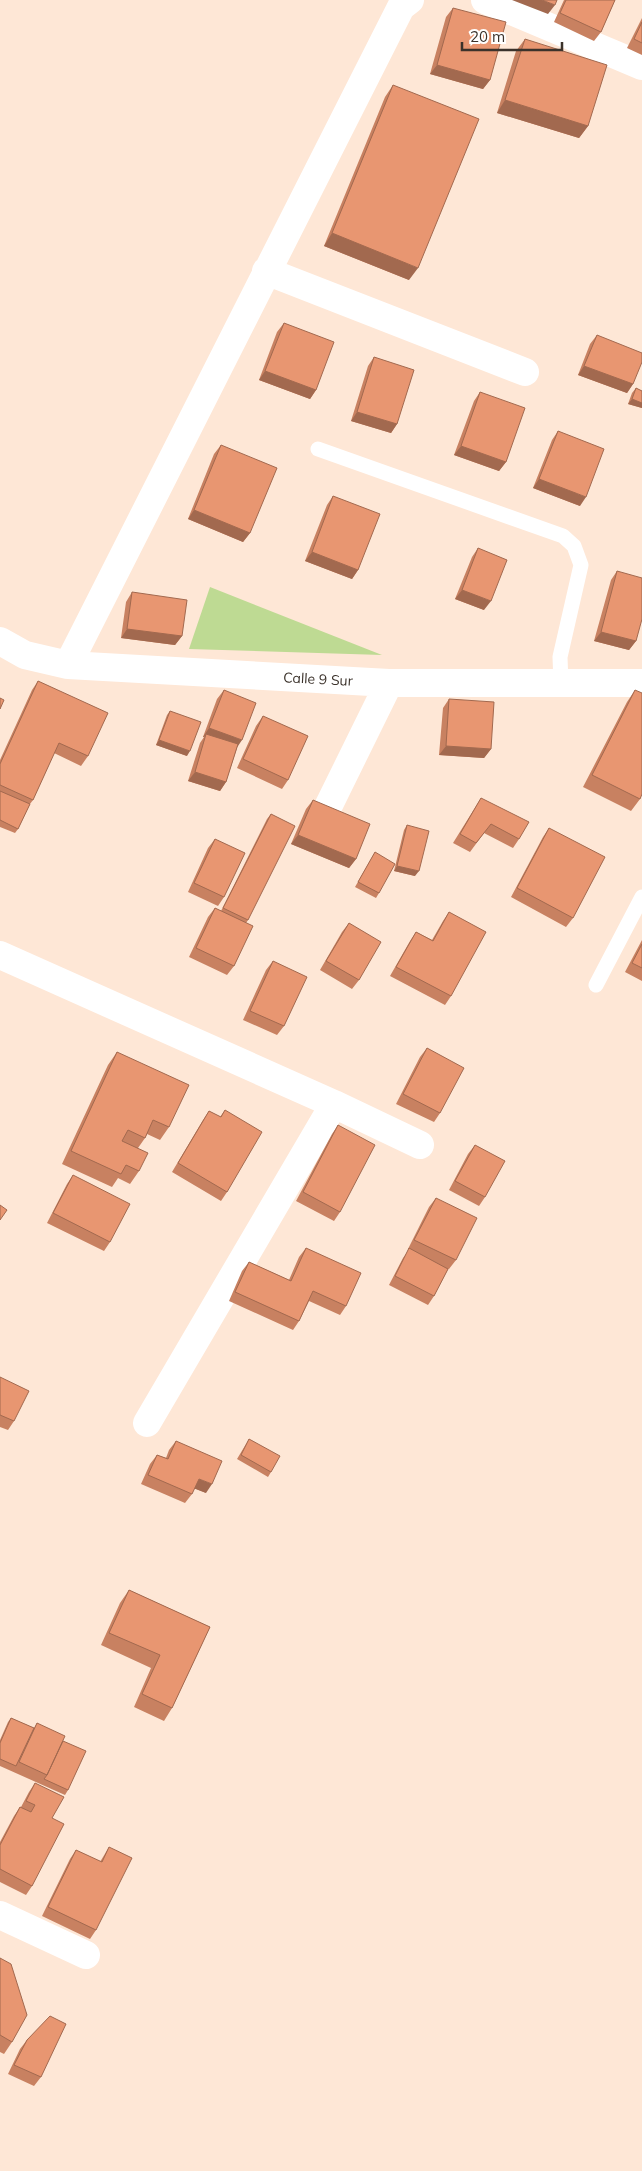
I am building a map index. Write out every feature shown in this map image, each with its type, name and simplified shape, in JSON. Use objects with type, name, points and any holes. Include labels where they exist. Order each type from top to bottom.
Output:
[{"type":"street","points":[[68,665],[401,7],[410,0]]},
{"type":"street","points":[[485,0],[642,66]]},
{"type":"street","points":[[266,271],[525,372]]},
{"type":"street","name":"Calle 9 Sur","points":[[0,641],[25,656],[68,665],[389,683],[642,684]]},
{"type":"street","points":[[325,813],[389,683]]},
{"type":"street","points":[[0,955],[334,1104],[420,1145]]},
{"type":"street","points":[[147,1423],[334,1104]]},
{"type":"street","points":[[0,1915],[86,1955]]},
{"type":"lane","points":[[318,449],[563,536],[574,546],[581,565],[560,656],[561,684]]},
{"type":"lane","points":[[596,985],[642,897]]},
{"type":"green space","points":[[210,587],[382,655],[189,649]]},
{"type":"building","points":[[542,0],[557,0],[555,5]]},
{"type":"building","points":[[566,0],[615,0],[601,32],[560,13]]},
{"type":"building","points":[[453,8],[506,22],[490,80],[437,65]]},
{"type":"building","points":[[642,22],[642,43],[634,39]]},
{"type":"building","points":[[525,39],[607,65],[588,126],[505,100]]},
{"type":"building","points":[[393,85],[479,119],[418,268],[332,233]]},
{"type":"building","points":[[284,323],[334,342],[316,390],[265,371]]},
{"type":"building","points":[[597,335],[642,353],[642,362],[633,384],[584,366]]},
{"type":"building","points":[[374,357],[414,370],[397,424],[357,412]]},
{"type":"building","points":[[636,388],[642,391],[642,403],[632,399]]},
{"type":"building","points":[[480,392],[525,408],[506,462],[461,446]]},
{"type":"building","points":[[558,431],[604,449],[586,497],[539,479]]},
{"type":"building","points":[[221,445],[277,468],[250,533],[194,510]]},
{"type":"building","points":[[333,496],[380,514],[358,570],[312,552]]},
{"type":"building","points":[[478,548],[507,560],[491,601],[462,590]]},
{"type":"building","points":[[617,571],[642,578],[642,619],[636,641],[601,632]]},
{"type":"building","points":[[132,592],[187,600],[182,636],[127,629]]},
{"type":"building","points":[[38,681],[108,713],[88,756],[59,743],[33,800],[0,785],[0,764]]},
{"type":"building","points":[[224,690],[256,703],[242,740],[209,728]]},
{"type":"building","points":[[635,690],[642,693],[642,794],[640,799],[592,775]]},
{"type":"building","points":[[0,698],[4,700],[0,709]]},
{"type":"building","points":[[449,699],[494,702],[491,749],[446,746]]},
{"type":"building","points":[[170,711],[201,722],[190,751],[159,740]]},
{"type":"building","points":[[263,716],[308,736],[288,780],[243,759]]},
{"type":"building","points":[[206,734],[238,744],[226,782],[195,772]]},
{"type":"building","points":[[0,791],[30,804],[18,829],[0,820]]},
{"type":"building","points":[[481,798],[529,822],[519,839],[491,824],[476,843],[460,834]]},
{"type":"building","points":[[313,800],[370,824],[356,859],[298,835]]},
{"type":"building","points":[[271,814],[295,826],[248,920],[223,908]]},
{"type":"building","points":[[407,825],[429,831],[419,871],[397,866]]},
{"type":"building","points":[[549,828],[605,857],[573,918],[517,888]]},
{"type":"building","points":[[215,839],[245,853],[224,897],[194,883]]},
{"type":"building","points":[[375,852],[395,864],[379,893],[358,882]]},
{"type":"building","points":[[215,908],[253,926],[234,966],[196,948]]},
{"type":"building","points":[[449,912],[486,932],[451,996],[396,967],[416,932],[433,941]]},
{"type":"building","points":[[349,923],[381,942],[359,980],[326,961]]},
{"type":"building","points":[[642,944],[642,968],[632,963]]},
{"type":"building","points":[[273,961],[307,977],[284,1026],[250,1011]]},
{"type":"building","points":[[427,1048],[464,1068],[440,1113],[403,1094]]},
{"type":"building","points":[[117,1052],[189,1085],[169,1127],[153,1120],[145,1138],[128,1130],[122,1141],[148,1153],[139,1171],[126,1165],[121,1174],[71,1151]]},
{"type":"building","points":[[225,1110],[262,1132],[227,1192],[178,1163],[209,1111],[221,1117]]},
{"type":"building","points":[[338,1125],[375,1145],[340,1212],[303,1192]]},
{"type":"building","points":[[475,1145],[505,1161],[485,1197],[455,1181]]},
{"type":"building","points":[[73,1175],[130,1204],[110,1242],[53,1213]]},
{"type":"building","points":[[436,1198],[477,1218],[456,1260],[414,1240]]},
{"type":"building","points":[[0,1205],[7,1210],[0,1220]]},
{"type":"building","points":[[306,1248],[361,1273],[346,1306],[313,1291],[299,1321],[235,1292],[249,1262],[291,1281]]},
{"type":"building","points":[[409,1248],[448,1269],[434,1296],[395,1276]]},
{"type":"building","points":[[0,1377],[29,1391],[14,1421],[0,1415]]},
{"type":"building","points":[[249,1439],[280,1456],[271,1472],[241,1455]]},
{"type":"building","points":[[176,1441],[222,1461],[212,1484],[199,1479],[192,1494],[148,1475],[157,1455],[168,1459]]},
{"type":"building","points":[[129,1590],[210,1627],[172,1708],[142,1694],[160,1655],[109,1633]]},
{"type":"building","points":[[11,1718],[34,1728],[16,1766],[0,1759],[0,1743]]},
{"type":"building","points":[[37,1723],[65,1736],[47,1775],[19,1762]]},
{"type":"building","points":[[63,1741],[86,1751],[68,1790],[44,1779]]},
{"type":"building","points":[[35,1783],[64,1797],[52,1818],[64,1824],[32,1886],[0,1869],[0,1845],[20,1807],[31,1812],[35,1805],[26,1801]]},
{"type":"building","points":[[109,1847],[132,1858],[96,1930],[48,1907],[76,1850],[102,1862]]},
{"type":"building","points":[[0,1958],[11,1964],[27,2015],[12,2042],[0,2035]]},
{"type":"building","points":[[50,2016],[66,2024],[41,2077],[14,2065],[27,2040]]}]
